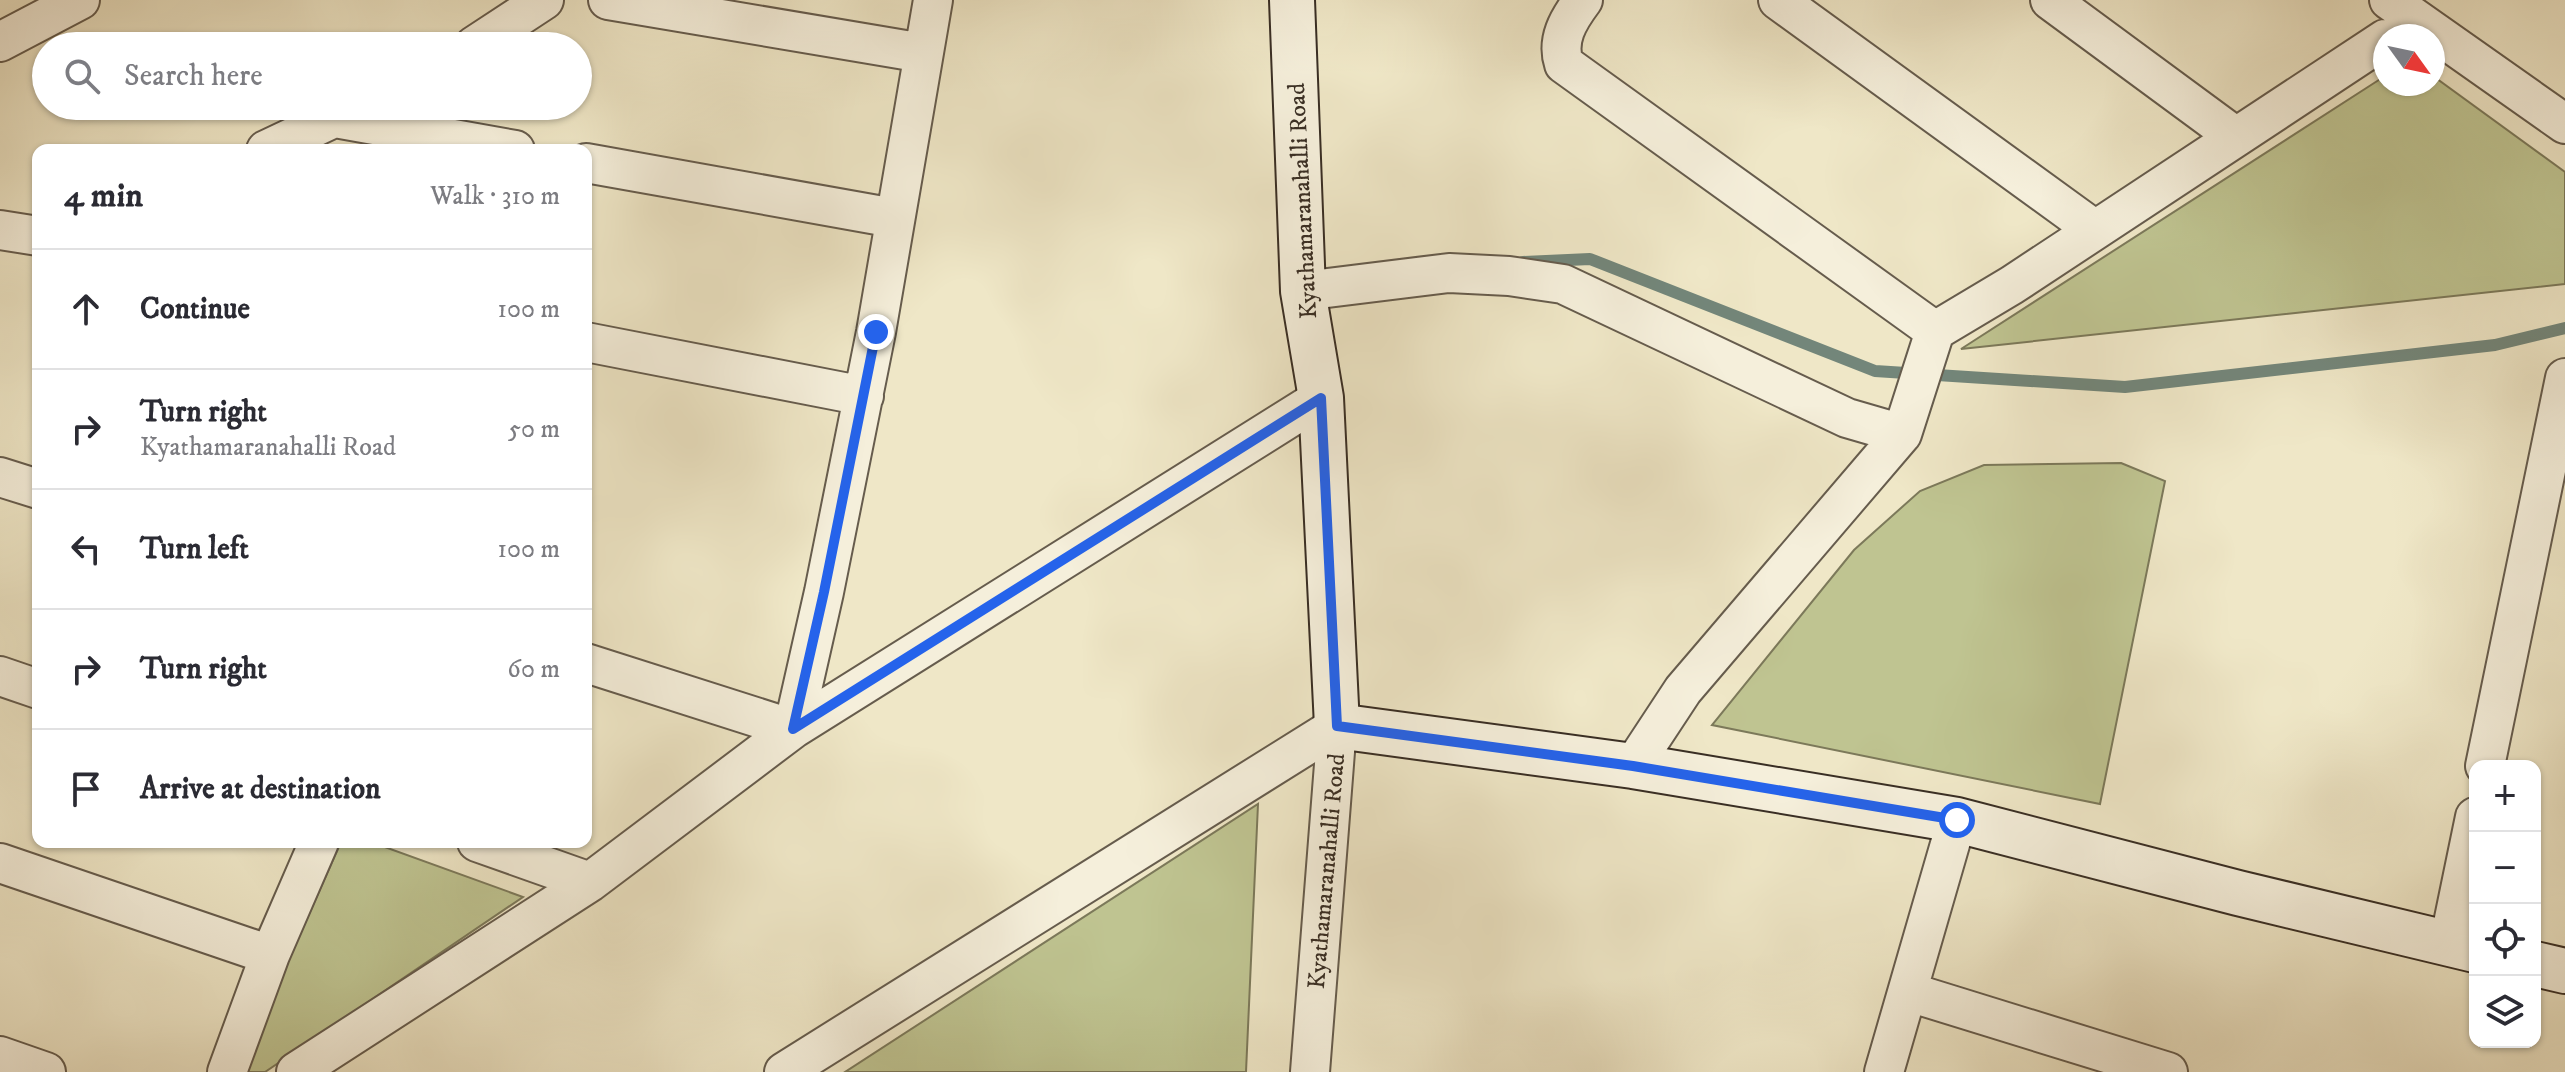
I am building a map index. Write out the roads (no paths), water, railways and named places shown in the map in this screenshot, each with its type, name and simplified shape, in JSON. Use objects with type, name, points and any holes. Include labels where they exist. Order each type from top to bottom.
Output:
[{"type":"main road","name":"Kyathamaranahalli Road","points":[[1292,0],[1303,291],[1321,398],[1337,726]]},
{"type":"main road","points":[[1337,726],[1633,766],[1957,820],[2238,893],[2462,946]]},
{"type":"main road","points":[[2541,965],[2565,971]]},
{"type":"street","points":[[0,42],[80,0]]},
{"type":"street","points":[[495,32],[544,0]]},
{"type":"street","points":[[608,0],[923,53]]},
{"type":"street","points":[[793,729],[864,396],[933,0]]},
{"type":"street","points":[[1583,0],[1570,18],[1563,38],[1560,52],[1564,64],[1927,358]]},
{"type":"street","points":[[1778,0],[2095,230]]},
{"type":"street","points":[[2050,0],[2236,137]]},
{"type":"street","points":[[1633,766],[1683,690],[1902,434],[1927,358],[2012,285],[2236,137],[2373,39]]},
{"type":"street","points":[[2445,54],[2565,124]]},
{"type":"street","points":[[279,144],[330,120]]},
{"type":"street","points":[[382,120],[488,144]]},
{"type":"street","points":[[592,164],[894,218]]},
{"type":"street","points":[[0,230],[32,235]]},
{"type":"street","points":[[1303,291],[1449,273],[1509,276],[1563,284],[1847,418],[1902,434]]},
{"type":"street","points":[[592,343],[864,396]]},
{"type":"street","points":[[2486,760],[2565,378]]},
{"type":"street","points":[[296,1072],[590,882],[793,729],[1321,398]]},
{"type":"street","points":[[0,477],[32,487]]},
{"type":"street","points":[[592,665],[793,729]]},
{"type":"street","points":[[0,676],[32,687]]},
{"type":"street","points":[[784,1072],[1337,726]]},
{"type":"street","name":"Kyathamaranahalli Road","points":[[1310,1072],[1337,726]]},
{"type":"street","points":[[1884,1072],[1957,820]]},
{"type":"street","points":[[2462,946],[2473,832]]},
{"type":"street","points":[[227,1072],[270,955],[316,848]]},
{"type":"street","points":[[494,848],[590,882]]},
{"type":"street","points":[[0,863],[270,955]]},
{"type":"street","points":[[1909,992],[2168,1072]]},
{"type":"street","points":[[0,1056],[46,1072]]},
{"type":"waterway","points":[[1523,262],[1590,259],[1875,371],[2125,387],[2495,345],[2565,328]]}]
